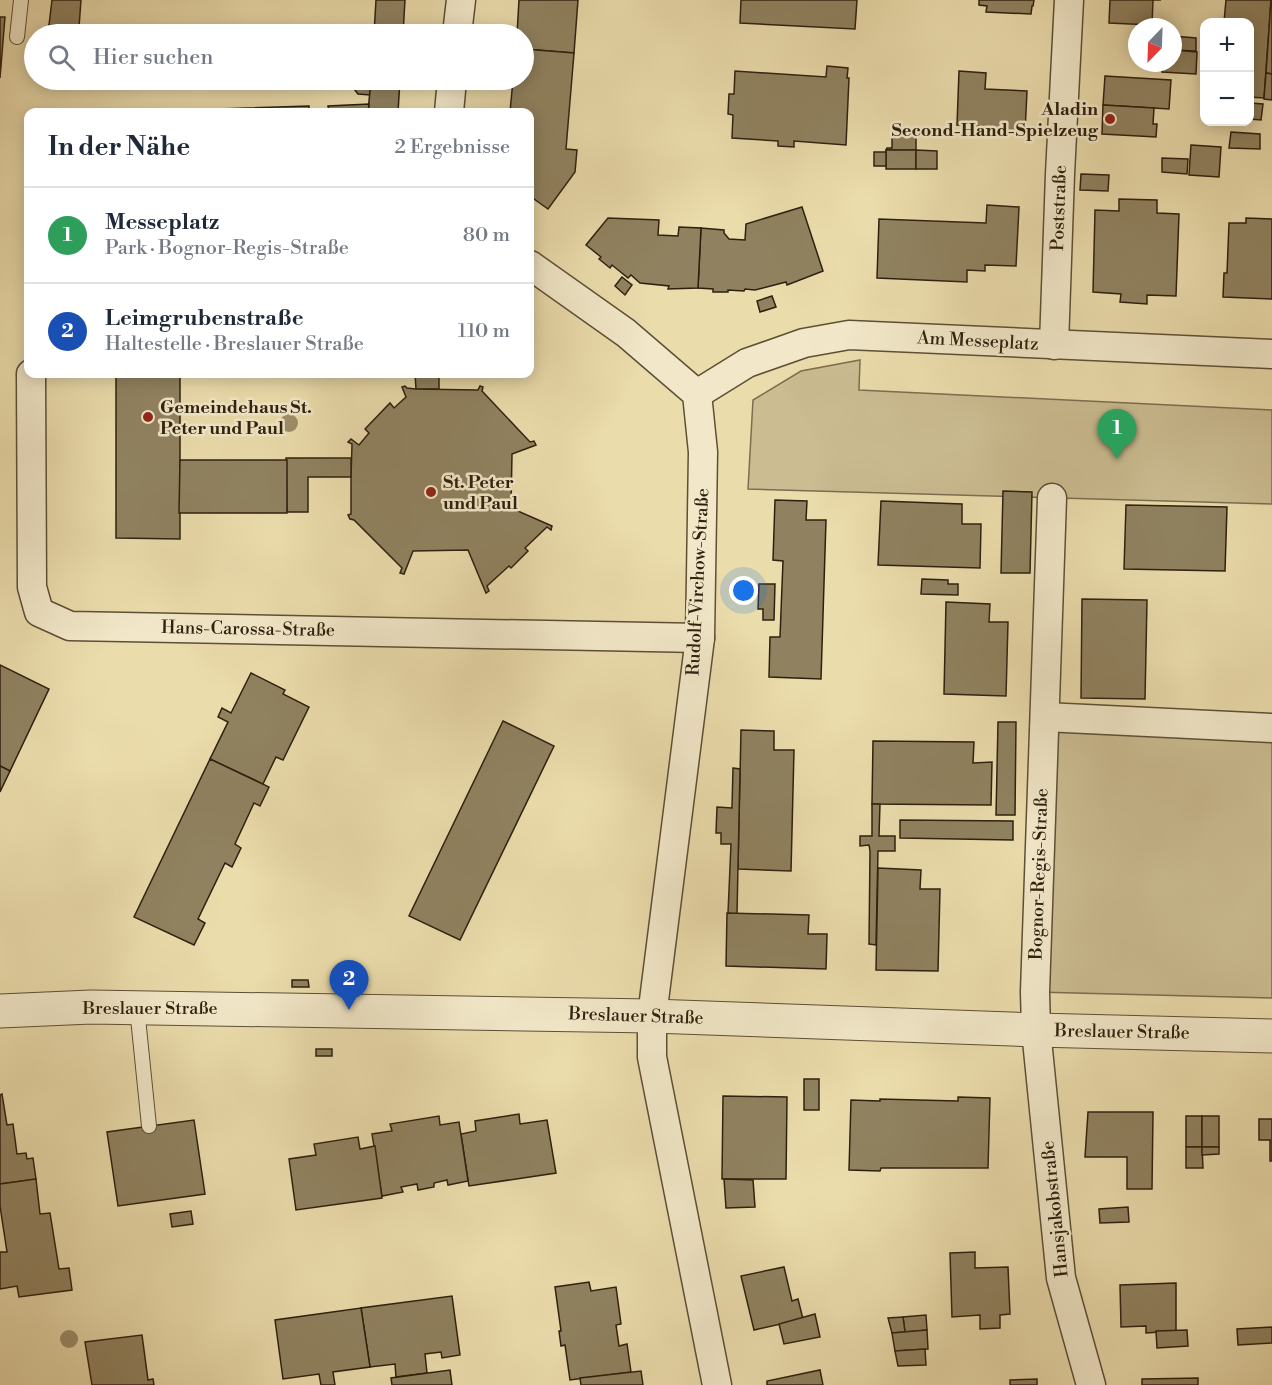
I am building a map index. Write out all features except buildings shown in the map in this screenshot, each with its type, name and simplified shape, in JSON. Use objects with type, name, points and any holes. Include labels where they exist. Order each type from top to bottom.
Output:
[{"type":"street","points":[[458,24],[461,0]]},
{"type":"street","name":"Poststraße","points":[[1054,345],[1069,0]]},
{"type":"street","points":[[449,108],[451,90]]},
{"type":"street","points":[[534,268],[626,333],[697,394]]},
{"type":"street","name":"Am Messeplatz","points":[[697,394],[747,363],[804,343],[849,335],[1272,354]]},
{"type":"street","name":"Hans-Carossa-Straße","points":[[32,378],[32,587],[39,612],[70,626],[700,638]]},
{"type":"street","name":"Rudolf-Virchow-Straße","points":[[697,394],[703,452],[700,638],[652,1016],[652,1057],[717,1385]]},
{"type":"street","name":"Bognor-Regis-Straße","points":[[1036,1030],[1035,980],[1052,498]]},
{"type":"street","points":[[1045,717],[1272,728]]},
{"type":"street","name":"Breslauer Straße","points":[[0,1011],[91,1007],[652,1016],[1272,1036]]},
{"type":"street","name":"Hansjakobstraße","points":[[1036,1030],[1061,1278],[1091,1385]]},
{"type":"lane","points":[[17,37],[21,0]]},
{"type":"lane","points":[[137,1008],[149,1126]]},
{"type":"shaded area","points":[[860,360],[859,390],[1272,410],[1272,504],[748,489],[753,400],[801,371]]},
{"type":"shaded area","points":[[1045,717],[1272,728],[1272,998],[1035,992]]},
{"type":"place","name":"Aladin Second-Hand-Spielzeug","points":[[1110,119]]},
{"type":"place","name":"Gemeindehaus St. Peter und Paul","points":[[148,417]]},
{"type":"place","name":"Messeplatz","points":[[1117,459]]},
{"type":"place","name":"St. Peter und Paul","points":[[431,492]]},
{"type":"place","name":"Leimgrubenstraße","points":[[349,1010]]}]
